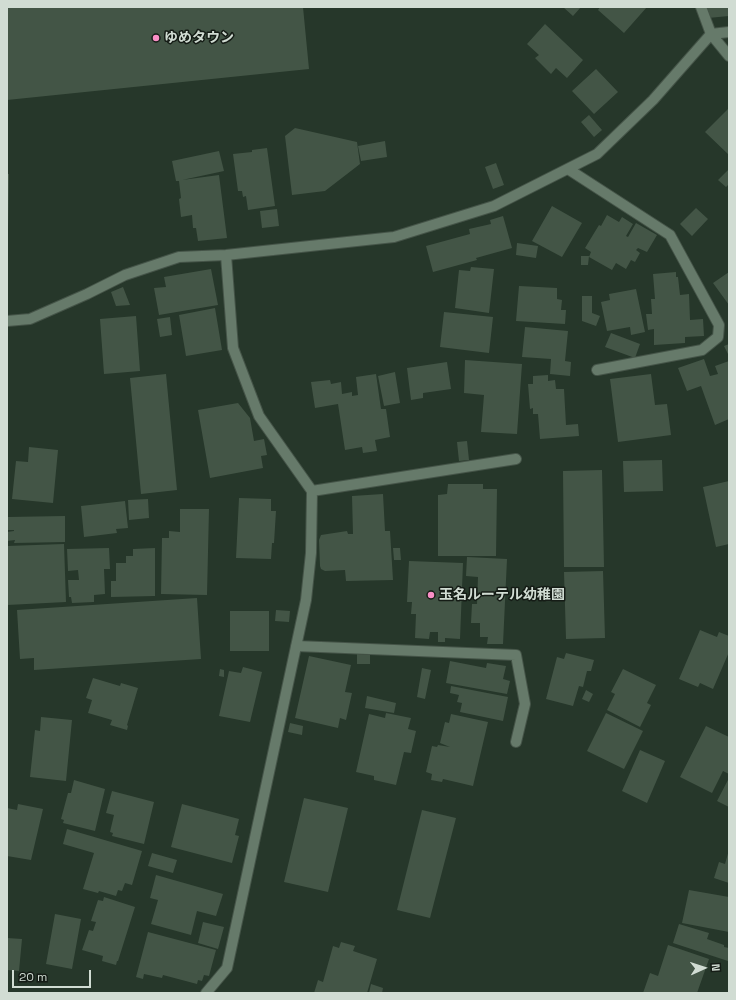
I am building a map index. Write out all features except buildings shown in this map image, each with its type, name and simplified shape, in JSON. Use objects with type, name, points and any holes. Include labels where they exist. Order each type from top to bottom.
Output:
[{"type":"street","points":[[701,7],[711,34],[729,56]]},
{"type":"street","points":[[7,322],[30,319],[87,294],[124,275],[179,257],[226,255],[394,237],[494,206],[597,154],[653,100],[711,34],[729,32]]},
{"type":"street","points":[[568,169],[670,235],[719,325],[718,337],[702,350],[597,370]]},
{"type":"street","points":[[206,993],[227,968],[306,600],[311,553],[312,491],[259,416],[233,348],[226,255]]},
{"type":"street","points":[[312,491],[516,459]]},
{"type":"street","points":[[296,646],[516,655],[525,704],[516,742]]},
{"type":"place","name":"ゆめタウン","points":[[156,38]]},
{"type":"place","name":"玉名ルーテル幼稚園","points":[[431,595]]}]
